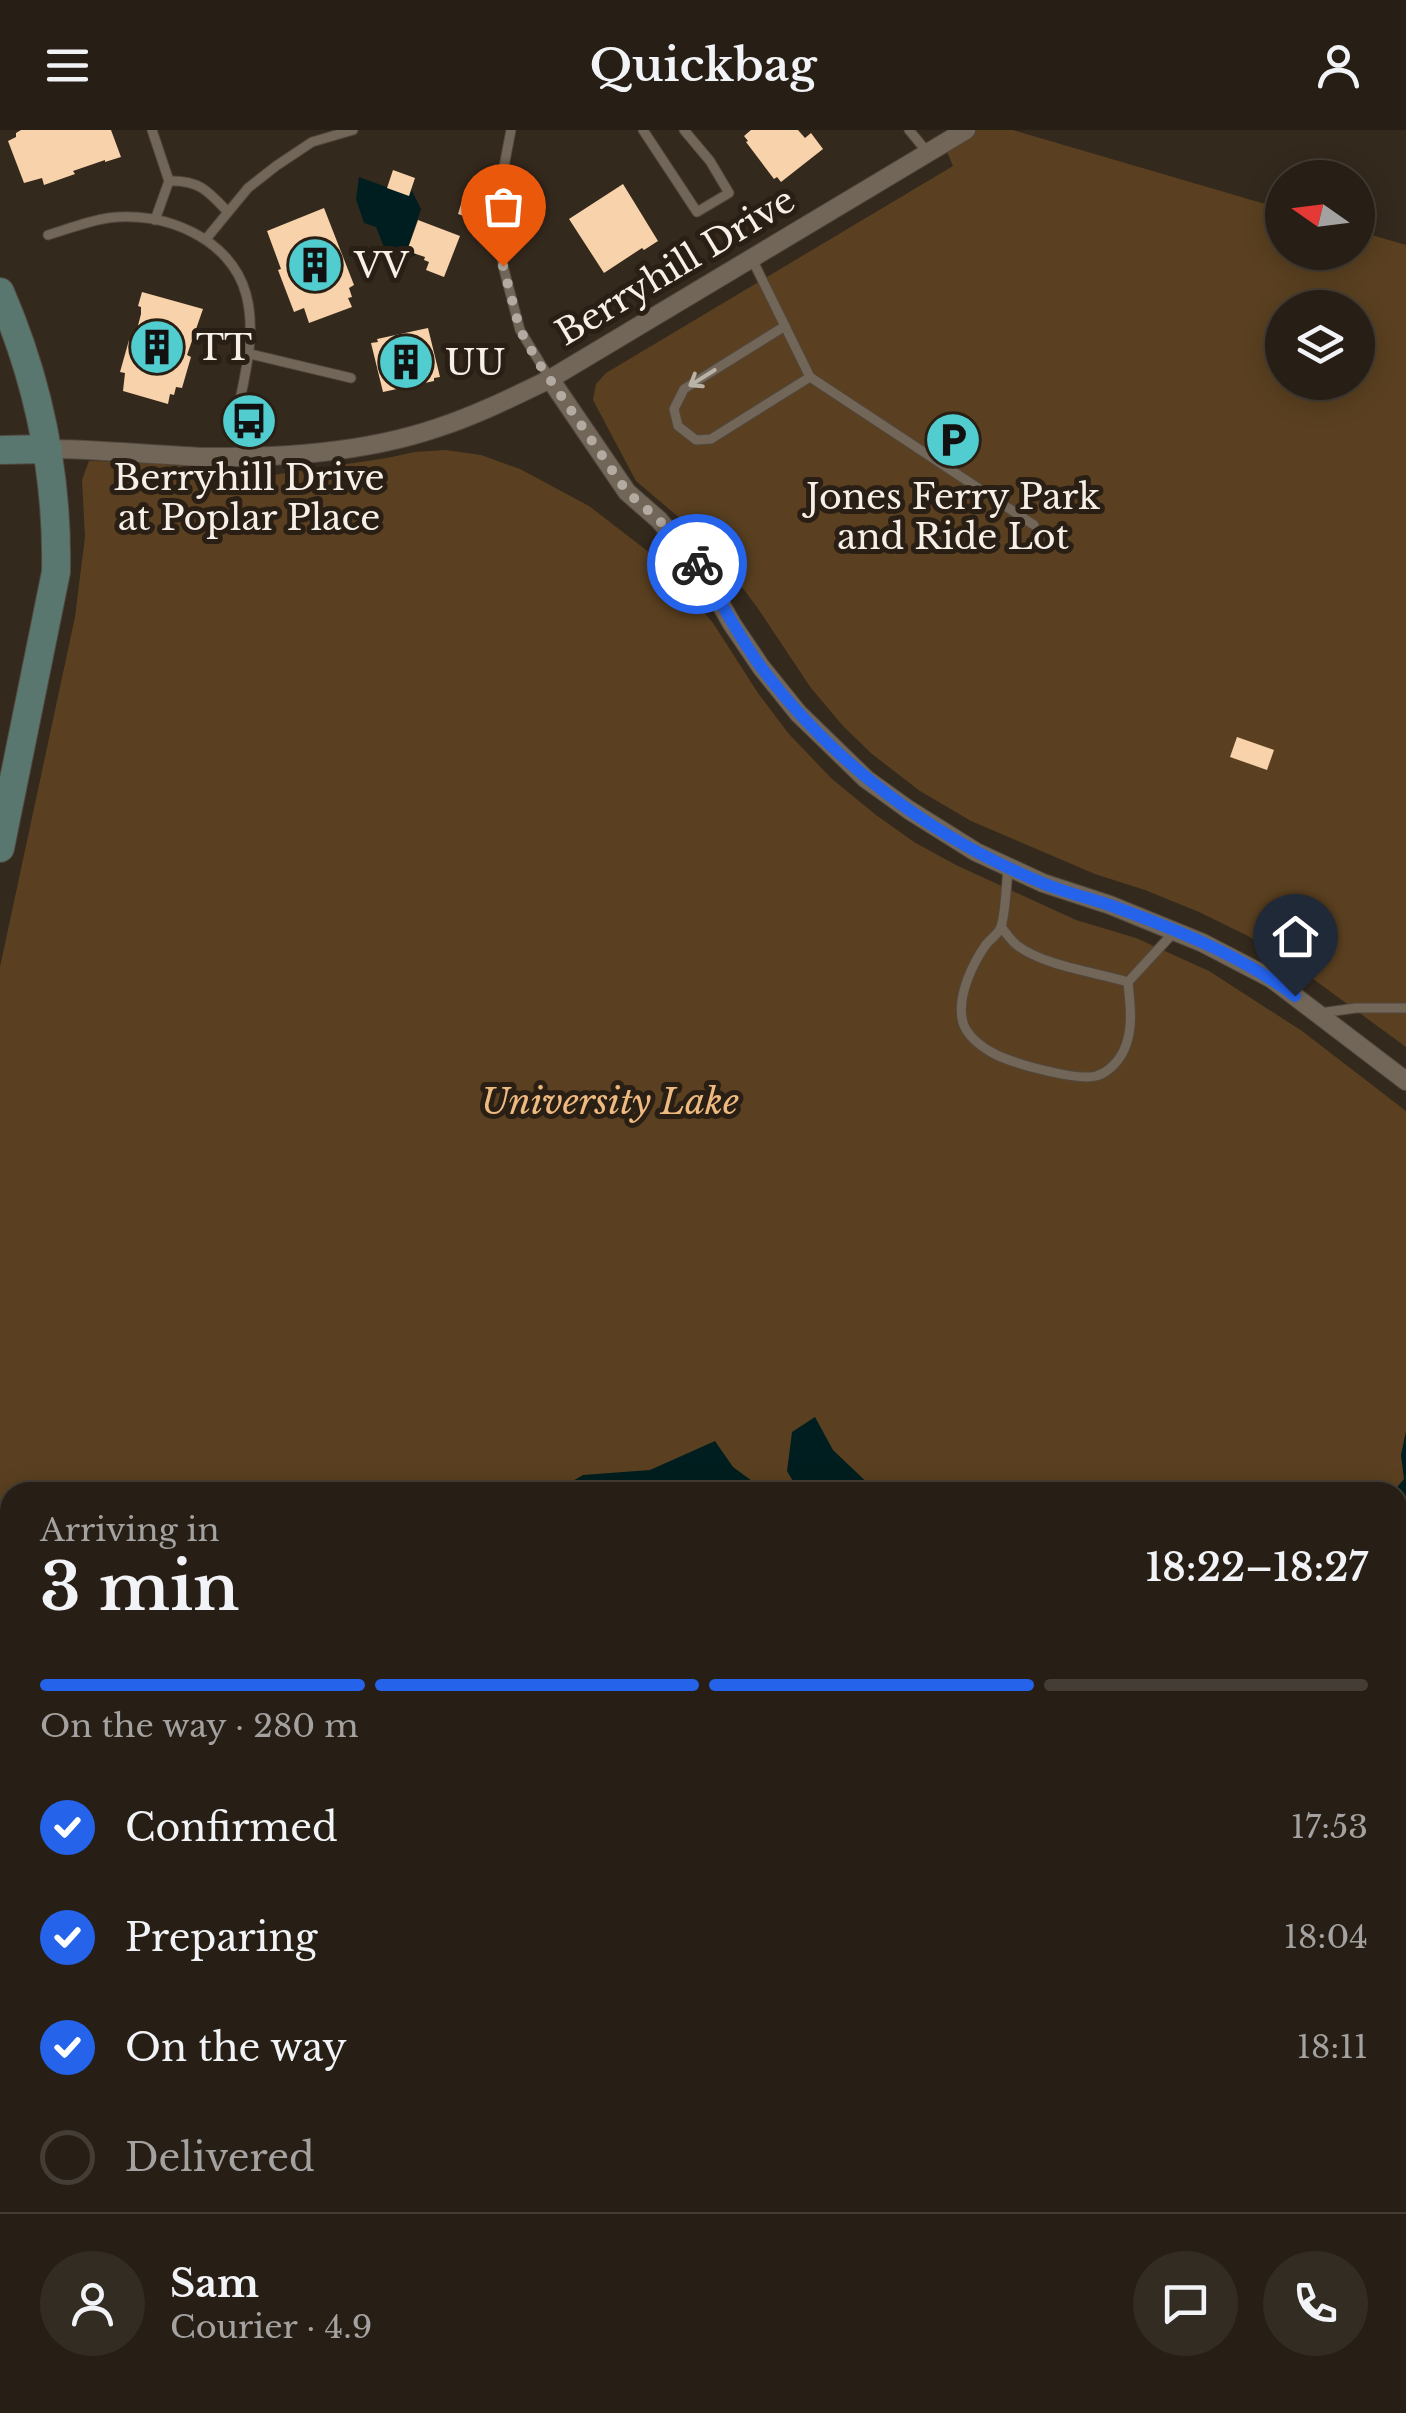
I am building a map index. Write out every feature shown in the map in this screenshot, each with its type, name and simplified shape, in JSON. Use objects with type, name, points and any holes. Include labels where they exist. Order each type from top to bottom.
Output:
[{"type":"street","name":"Berryhill Drive","points":[[48,449],[203,456],[287,455],[392,441],[436,428],[491,408],[550,379],[966,130]]},
{"type":"street","points":[[0,292],[35,386],[48,449],[56,572],[0,848]]},
{"type":"street","points":[[550,379],[627,492],[659,520],[700,568],[761,667],[798,713],[866,778],[944,834],[1008,868],[1175,931],[1272,979],[1406,1081]]},
{"type":"street","points":[[0,450],[48,449]]},
{"type":"lane","points":[[152,130],[169,181],[154,220]]},
{"type":"lane","points":[[206,240],[248,188],[276,166],[312,142],[353,130]]},
{"type":"lane","points":[[511,130],[496,208],[503,266],[520,330],[550,379]]},
{"type":"lane","points":[[658,130],[645,134],[698,212],[729,194],[710,161],[684,130]]},
{"type":"lane","points":[[909,130],[928,153]]},
{"type":"lane","points":[[169,181],[185,180],[205,188],[227,211]]},
{"type":"lane","points":[[48,235],[108,218],[144,217],[178,226],[226,255],[246,293],[250,354],[242,395]]},
{"type":"lane","points":[[751,257],[810,377],[1034,526]]},
{"type":"lane","points":[[784,326],[684,390],[674,409],[678,426],[696,440],[711,440],[810,377]]},
{"type":"lane","points":[[250,354],[351,378]]},
{"type":"lane","points":[[1008,868],[1002,928],[982,950],[961,1000],[962,1021],[970,1036],[993,1053],[1070,1076],[1096,1076],[1113,1066],[1124,1052],[1131,1028],[1128,982],[1175,931]]},
{"type":"lane","points":[[1002,928],[1017,946],[1042,957],[1128,982]]},
{"type":"lane","points":[[1318,1014],[1356,1008],[1406,1008]]},
{"type":"green space","points":[[972,130],[1013,130],[1265,204],[1265,270],[1375,270],[1375,236],[1406,245],[1406,1047],[1248,936],[1199,912],[1095,874],[971,821],[920,791],[872,754],[811,688],[723,562],[636,481],[593,400],[596,384],[606,373],[953,166],[945,147]]},
{"type":"green space","name":"University Lake","points":[[445,450],[481,455],[520,469],[589,506],[673,576],[713,623],[788,733],[832,779],[876,815],[956,865],[1076,920],[1136,938],[1209,971],[1302,1031],[1406,1111],[1406,1482],[0,1482],[0,967],[75,617],[85,537],[82,480],[89,461],[273,475]]},
{"type":"water","points":[[359,177],[408,195],[411,189],[421,209],[407,250],[417,254],[405,260],[384,247],[376,227],[364,223],[356,199]]},
{"type":"water","points":[[815,1417],[833,1450],[867,1482],[793,1482],[787,1471],[792,1432]]},
{"type":"water","points":[[1406,1431],[1406,1482],[1402,1482]]},
{"type":"water","points":[[715,1441],[733,1467],[753,1482],[571,1482],[583,1475],[650,1470]]},
{"type":"building","points":[[21,130],[111,130],[121,157],[73,171],[75,174],[44,185],[42,178],[24,183],[8,141]]},
{"type":"building","points":[[751,130],[798,130],[805,138],[811,133],[823,149],[781,182],[777,177],[774,179],[746,142],[744,136]]},
{"type":"building","points":[[393,170],[415,178],[409,196],[387,188]]},
{"type":"building","points":[[623,184],[658,241],[604,273],[569,219]]},
{"type":"building","points":[[464,194],[481,199],[475,220],[458,214]]},
{"type":"building","name":"VV","points":[[324,208],[354,285],[349,288],[352,297],[348,298],[352,307],[309,323],[304,308],[294,312],[267,231]]},
{"type":"building","points":[[418,220],[460,236],[444,277],[426,270],[429,262],[425,257],[407,251]]},
{"type":"building","name":"TT","points":[[142,292],[203,309],[187,355],[191,357],[182,388],[176,387],[168,404],[123,391],[125,373],[120,372],[129,340],[134,341]]},
{"type":"building","name":"UU","points":[[428,328],[440,377],[383,392],[371,343]]},
{"type":"building","points":[[1237,737],[1274,750],[1267,770],[1230,757]]},
{"type":"way so far","points":[[503,266],[520,330],[538,362],[627,492],[659,520],[697,564]]},
{"type":"place","name":"VV","points":[[315,265]]},
{"type":"place","name":"TT","points":[[157,347]]},
{"type":"place","name":"UU","points":[[406,362]]},
{"type":"place","name":"Berryhill Drive at Poplar Place","points":[[249,421]]},
{"type":"place","name":"Jones Ferry Park and Ride Lot","points":[[953,440]]},
{"type":"route","points":[[697,564],[761,667],[798,713],[866,778],[909,810],[976,852],[1043,884],[1110,905],[1203,943],[1272,979],[1295,996]]}]
